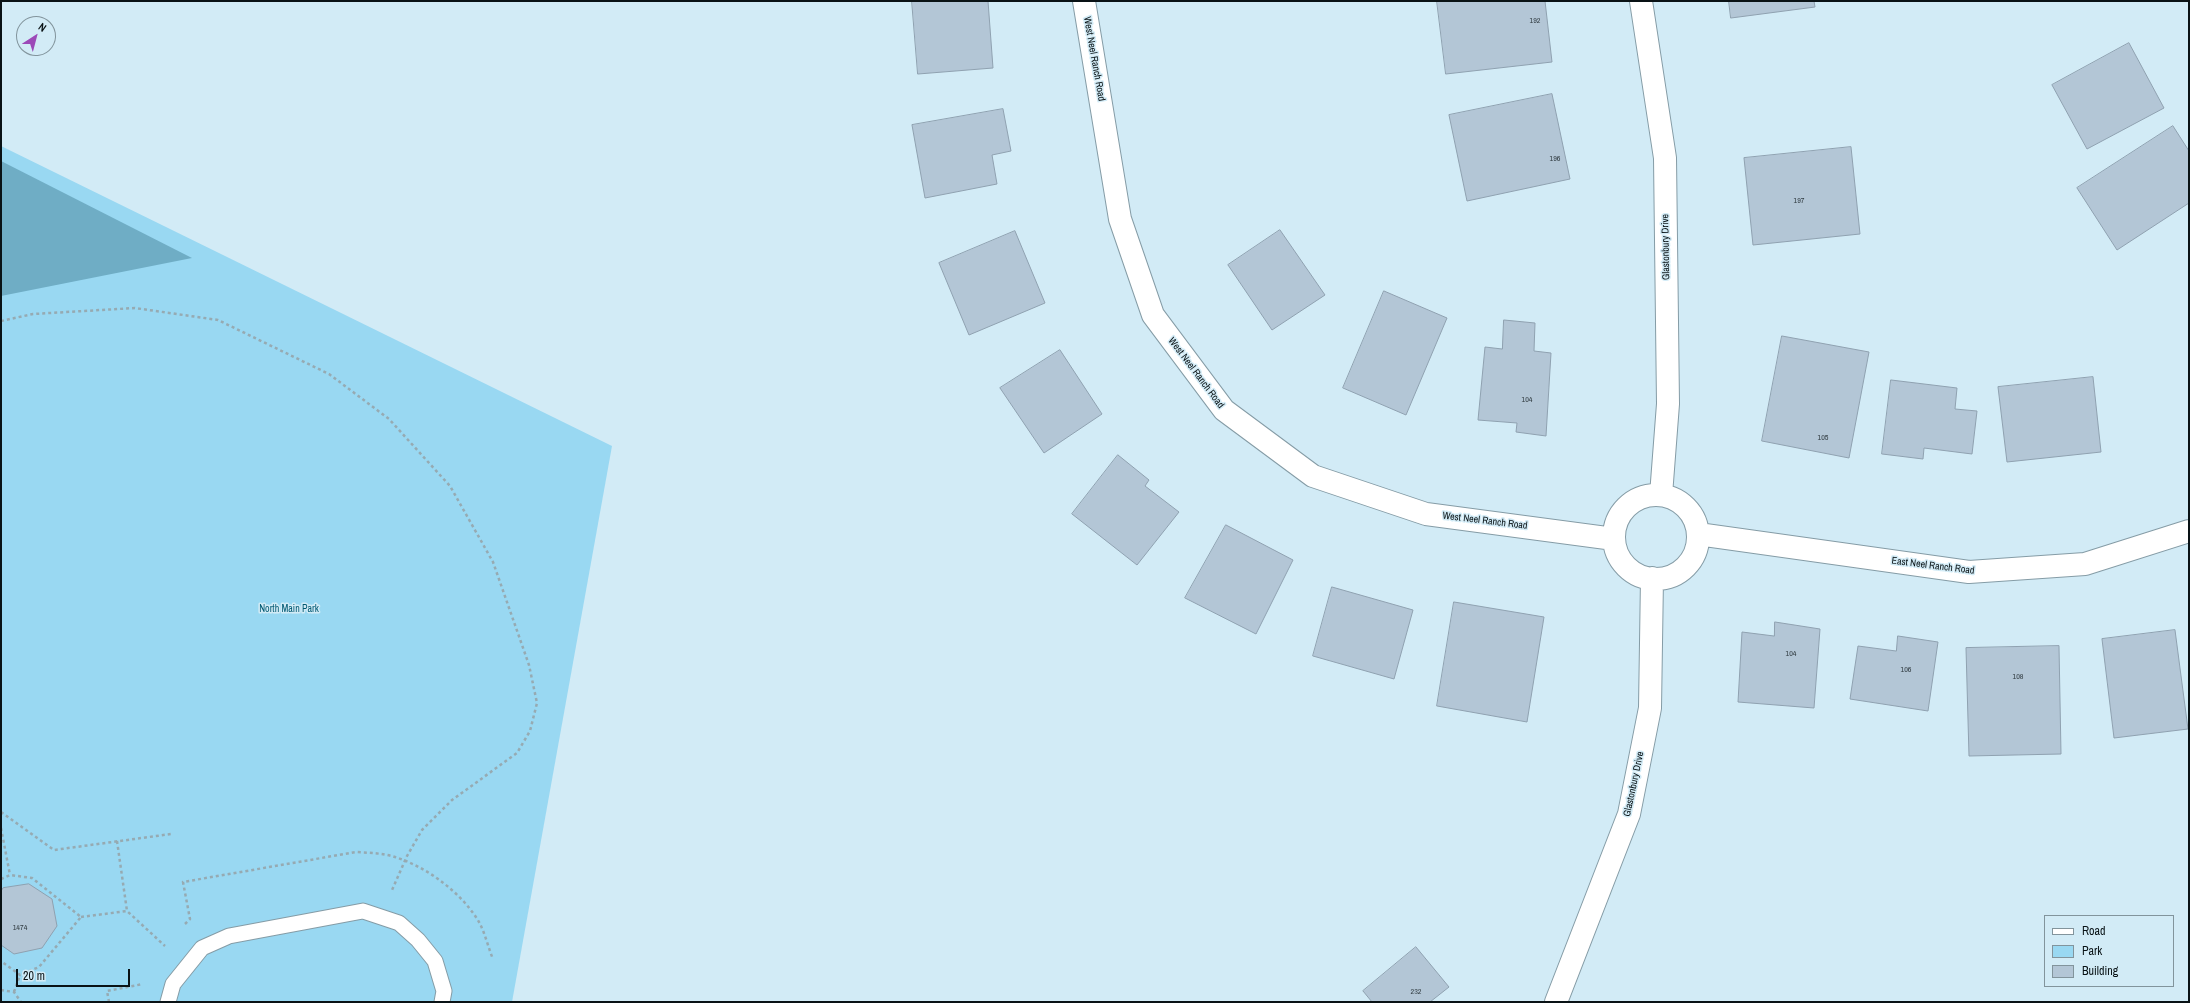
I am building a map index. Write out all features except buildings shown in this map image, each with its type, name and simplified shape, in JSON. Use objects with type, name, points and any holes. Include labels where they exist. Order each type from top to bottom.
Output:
[{"type":"street","name":"West Neel Ranch Road","points":[[1084,1],[1120,219],[1153,315],[1224,410],[1313,476],[1426,514],[1614,539]]},
{"type":"street","name":"Glastonbury Drive","points":[[1642,1],[1665,158],[1668,404],[1661,495]]},
{"type":"street","points":[[1661,495],[1675,499],[1687,508],[1695,520],[1698,534],[1697,548],[1691,561],[1680,571],[1667,577],[1652,578],[1638,574],[1626,566],[1618,554],[1614,539],[1616,525],[1622,512],[1633,502],[1647,496],[1661,495]]},
{"type":"street","name":"East Neel Ranch Road","points":[[1698,534],[1969,572],[2085,564],[2189,531]]},
{"type":"street","name":"Glastonbury Drive","points":[[1556,1002],[1629,814],[1650,708],[1652,578]]},
{"type":"lane","points":[[168,1002],[173,984],[202,948],[229,936],[363,911],[381,915],[399,923],[418,940],[435,961],[444,991],[442,1002]]},
{"type":"path","points":[[1,321],[33,314],[135,308],[218,320],[329,374],[389,419],[450,486],[493,562],[529,665],[537,703],[530,732],[517,753],[452,800],[422,830],[407,856],[381,915]]},
{"type":"path","points":[[1,812],[54,850],[171,834]]},
{"type":"path","points":[[1,828],[10,875]]},
{"type":"path","points":[[116,841],[127,911],[165,946]]},
{"type":"path","points":[[1,879],[10,875],[32,878],[81,917]]},
{"type":"path","points":[[14,992],[20,975],[39,967],[81,917],[127,911]]},
{"type":"path","points":[[1,962],[20,975]]},
{"type":"path","points":[[1,990],[14,992],[21,1002]]},
{"type":"green space","name":"North Main Park","points":[[1,146],[612,446],[512,1002],[1,1002]]},
{"type":"shaded area","points":[[1,161],[192,258],[1,296]]}]
